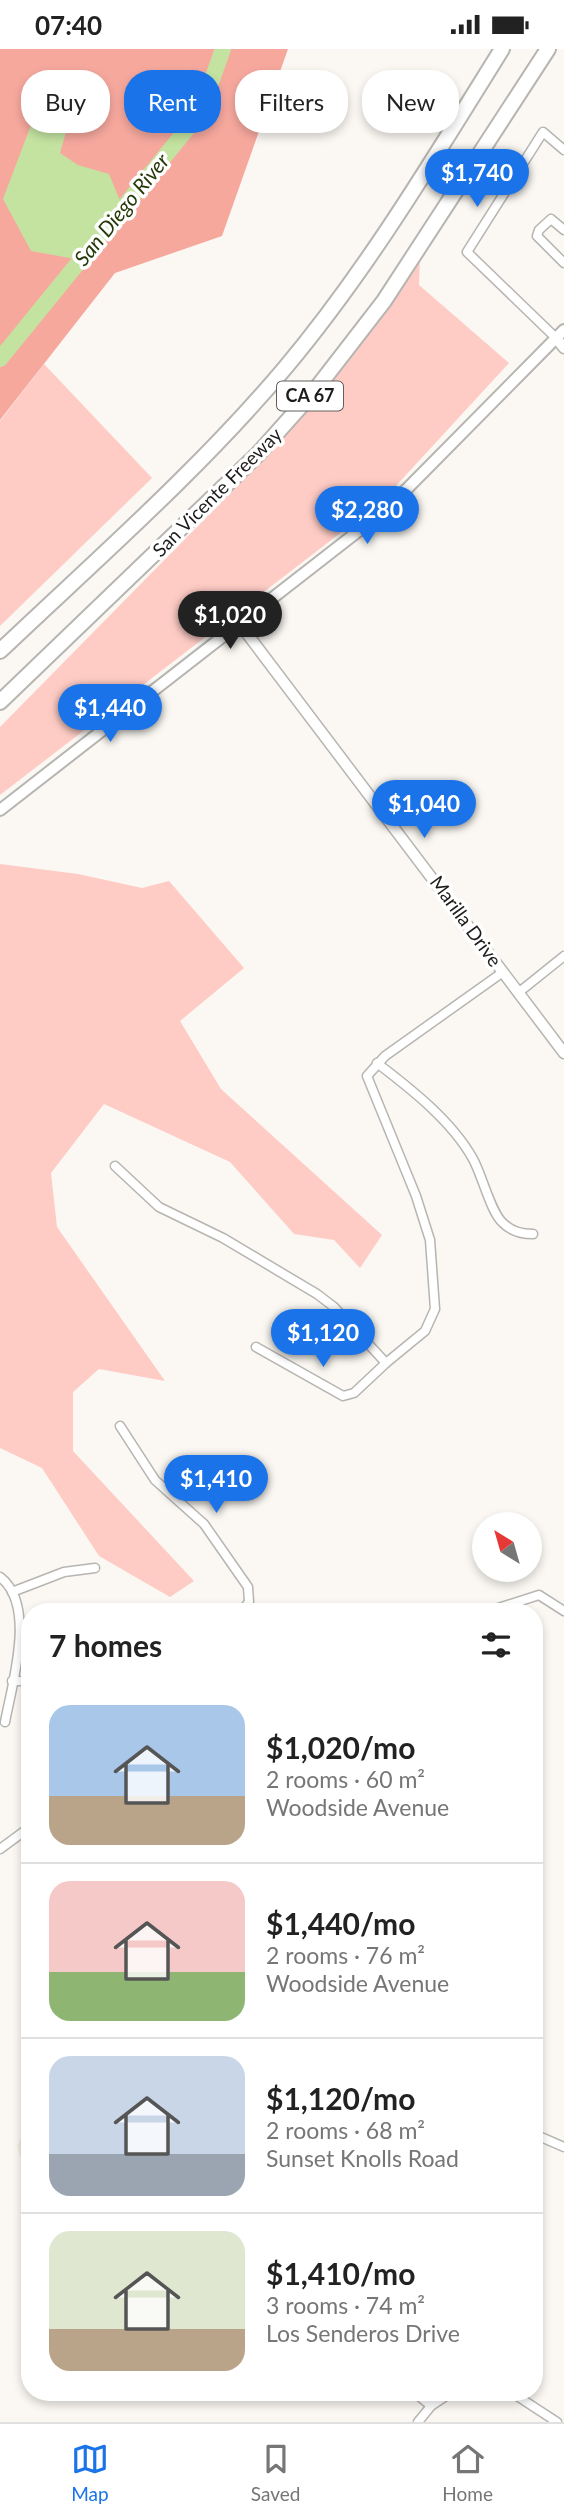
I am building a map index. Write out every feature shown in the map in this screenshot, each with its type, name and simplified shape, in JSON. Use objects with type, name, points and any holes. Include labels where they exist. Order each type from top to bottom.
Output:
[{"type":"highway","name":"San Vicente Freeway","points":[[0,651],[211,448],[285,368],[360,272],[502,49]]},
{"type":"highway","name":"San Vicente Freeway","points":[[4,699],[258,454],[316,389],[384,301],[548,49]]},
{"type":"main road","points":[[0,810],[239,623],[319,565],[388,508],[560,334]]},
{"type":"street","points":[[564,151],[543,132],[467,251],[560,334],[564,348]]},
{"type":"street","points":[[564,230],[551,219],[539,230],[537,236],[564,263]]},
{"type":"street","name":"Marilla Drive","points":[[239,623],[564,1053]]},
{"type":"street","points":[[519,993],[564,956]]},
{"type":"street","points":[[256,1347],[343,1396],[354,1393],[425,1331],[435,1309],[430,1240],[416,1196],[367,1076],[377,1063],[503,972]]},
{"type":"street","points":[[377,1063],[412,1089],[459,1140],[472,1158],[501,1223],[522,1234],[533,1234]]},
{"type":"street","points":[[115,1166],[159,1207],[223,1238],[317,1294],[334,1307],[386,1363]]},
{"type":"street","points":[[120,1426],[155,1480],[204,1524],[248,1587],[249,1603]]},
{"type":"street","points":[[12,1591],[64,1572],[95,1567]]},
{"type":"street","points":[[0,1577],[12,1591],[18,1605],[20,1640],[5,1722]]},
{"type":"street","points":[[514,1603],[539,1595],[564,1611]]},
{"type":"street","points":[[12,1681],[21,1681]]},
{"type":"street","points":[[0,1849],[21,1834]]},
{"type":"street","points":[[543,2138],[564,2147]]},
{"type":"street","points":[[425,2401],[431,2406]]},
{"type":"street","points":[[418,2422],[438,2401]]},
{"type":"street","points":[[524,2401],[557,2422]]},
{"type":"shaded area","points":[[0,49],[288,49],[281,70],[235,70],[235,133],[258,133],[222,236],[115,273],[0,420]]},
{"type":"shaded area","points":[[28,133],[66,133],[60,153],[78,165],[109,174],[123,208],[81,260],[31,251],[3,199]]},
{"type":"shaded area","points":[[420,258],[419,285],[509,363],[382,501],[0,795],[0,727],[240,483],[334,372]]},
{"type":"shaded area","points":[[44,364],[152,478],[0,626],[0,421]]},
{"type":"shaded area","points":[[0,864],[78,874],[142,888],[169,881],[244,968],[180,1021],[221,1089],[382,1235],[360,1268],[334,1240],[294,1234],[230,1162],[104,1104],[51,1173],[57,1227],[165,1381],[99,1369],[73,1392],[73,1451],[194,1581],[170,1597],[99,1556],[42,1468],[0,1448]]},
{"type":"shaded area","points":[[21,2137],[21,2156],[20,2156],[17,2146]]},
{"type":"waterway","name":"San Diego River","points":[[0,359],[200,113],[223,49]]}]
